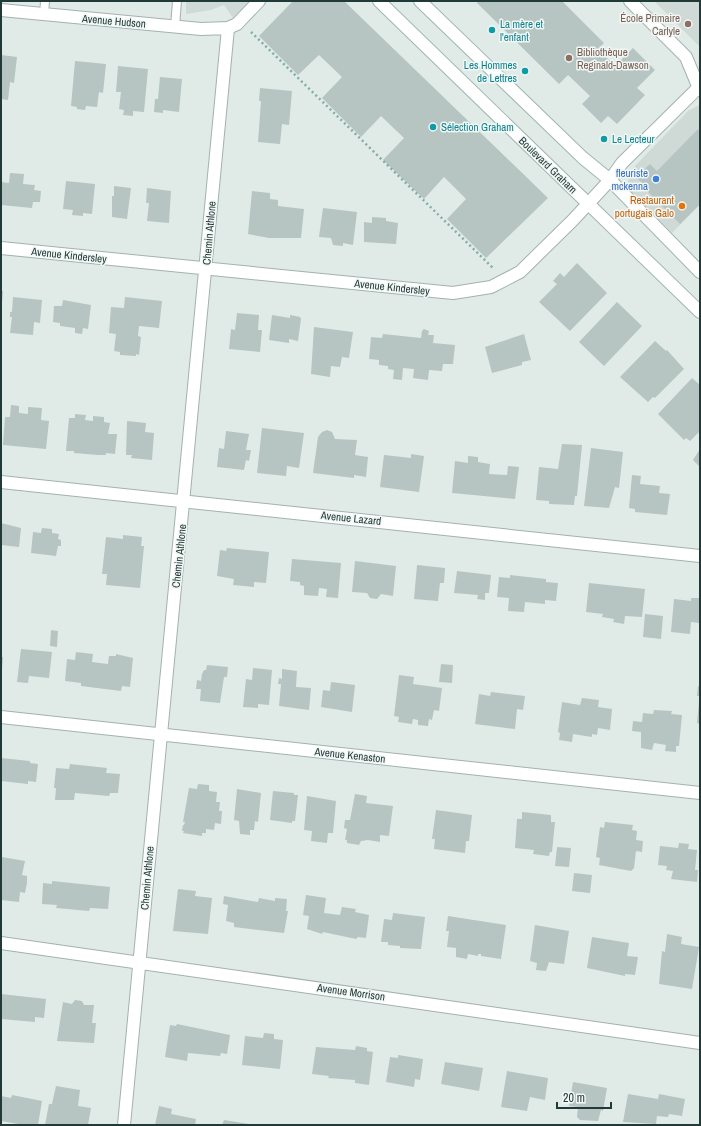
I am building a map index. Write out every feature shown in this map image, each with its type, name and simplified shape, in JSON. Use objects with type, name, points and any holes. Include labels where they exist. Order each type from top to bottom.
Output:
[{"type":"street","points":[[228,28],[237,24],[259,1]]},
{"type":"street","name":"Boulevard Graham","points":[[379,1],[700,312]]},
{"type":"street","points":[[420,1],[583,158],[610,180],[700,272]]},
{"type":"street","points":[[630,1],[686,57],[699,86]]},
{"type":"street","name":"Avenue Hudson","points":[[1,10],[175,27],[201,29],[228,28]]},
{"type":"street","name":"Chemin Athlone","points":[[124,1125],[228,28]]},
{"type":"street","name":"Avenue Kindersley","points":[[1,248],[453,293],[468,292],[491,287],[520,272],[537,257],[610,180],[622,163],[699,86]]},
{"type":"street","name":"Avenue Lazard","points":[[1,482],[184,500],[700,556]]},
{"type":"street","name":"Avenue Kenaston","points":[[1,717],[700,793]]},
{"type":"street","name":"Avenue Morrison","points":[[1,943],[140,961],[700,1043]]},
{"type":"lane","points":[[44,14],[45,1]]},
{"type":"lane","points":[[175,27],[177,1]]},
{"type":"path","points":[[252,32],[498,273]]},
{"type":"shaded area","points":[[186,1],[259,1],[237,24],[224,5],[211,10],[186,14]]},
{"type":"shaded area","name":"École Primaire Carlyle","points":[[654,1],[700,1],[700,86],[698,86],[699,46]]},
{"type":"shaded area","points":[[700,105],[700,205],[672,233],[630,191],[628,182],[633,168],[689,110]]},
{"type":"building","name":"Sélection Graham","points":[[293,1],[344,1],[548,198],[486,258],[447,219],[466,199],[444,177],[424,199],[383,160],[404,138],[381,116],[361,137],[322,98],[342,77],[319,55],[298,75],[259,36]]},
{"type":"building","name":"Bibliothèque Reginald-Dawson","points":[[478,1],[562,1],[604,43],[598,49],[615,66],[633,48],[655,70],[637,88],[645,95],[617,124],[608,116],[601,123],[582,104],[590,96],[568,75],[559,84],[477,3]]},
{"type":"building","points":[[1,55],[17,57],[14,83],[10,82],[8,100],[1,99]]},
{"type":"building","points":[[75,61],[106,64],[103,93],[99,92],[97,107],[86,106],[85,110],[77,109],[77,107],[71,106]]},
{"type":"building","points":[[118,66],[148,69],[144,112],[133,111],[133,116],[123,115],[124,110],[119,109],[121,92],[116,92]]},
{"type":"building","points":[[160,77],[182,79],[179,112],[163,110],[163,113],[154,112],[155,99],[158,99]]},
{"type":"building","points":[[260,88],[292,91],[289,125],[282,124],[280,144],[258,142],[261,101],[259,101]]},
{"type":"building","points":[[698,129],[700,132],[700,204],[680,224],[643,187],[644,185],[636,177],[650,164],[657,171]]},
{"type":"building","points":[[10,173],[24,174],[23,184],[35,185],[34,190],[41,191],[40,202],[33,202],[32,208],[1,205],[1,182],[9,183]]},
{"type":"building","points":[[66,181],[95,184],[92,214],[83,213],[83,216],[72,215],[73,210],[63,209]]},
{"type":"building","points":[[114,186],[131,188],[127,219],[112,217],[112,196],[114,196]]},
{"type":"building","points":[[147,188],[171,191],[169,223],[147,221],[149,203],[146,203]]},
{"type":"building","points":[[252,191],[270,193],[270,199],[278,200],[278,206],[304,209],[301,238],[269,238],[248,234]]},
{"type":"building","points":[[323,208],[357,212],[353,245],[343,243],[343,246],[333,245],[331,238],[319,237]]},
{"type":"building","points":[[372,217],[386,218],[386,221],[398,223],[396,244],[364,242],[364,222],[372,223]]},
{"type":"building","points":[[577,263],[607,293],[570,331],[539,302],[557,284],[553,281],[560,273],[564,277]]},
{"type":"building","points":[[1,291],[3,291],[2,303],[1,303]]},
{"type":"building","points":[[13,297],[42,300],[40,323],[34,322],[33,335],[10,333],[12,317],[10,317],[10,312],[12,312]]},
{"type":"building","points":[[125,297],[162,301],[159,328],[139,326],[138,336],[141,337],[139,355],[136,354],[136,356],[120,355],[120,352],[114,351],[116,334],[109,333],[111,307],[124,308]]},
{"type":"building","points":[[63,300],[91,305],[88,329],[83,328],[82,334],[75,333],[75,328],[60,326],[60,323],[53,322],[54,306],[62,306]]},
{"type":"building","points":[[617,302],[642,326],[604,366],[579,342]]},
{"type":"building","points":[[237,313],[259,315],[258,330],[262,330],[260,352],[229,349],[231,329],[235,330]]},
{"type":"building","points":[[272,315],[290,318],[290,315],[300,317],[298,341],[289,339],[289,343],[269,340]]},
{"type":"building","points":[[314,327],[353,332],[349,358],[342,357],[340,367],[331,366],[330,377],[311,374]]},
{"type":"building","points":[[424,329],[429,331],[428,335],[434,335],[433,343],[455,345],[453,364],[443,364],[442,371],[429,370],[428,380],[413,378],[414,369],[403,368],[402,380],[393,379],[394,370],[388,369],[388,366],[379,365],[379,360],[369,359],[371,337],[382,338],[383,334],[421,338],[422,331]]},
{"type":"building","points":[[524,334],[531,360],[522,362],[522,365],[492,373],[485,347]]},
{"type":"building","points":[[655,341],[666,351],[667,350],[684,369],[655,398],[653,397],[648,402],[620,377]]},
{"type":"building","points":[[692,378],[700,385],[700,431],[690,441],[686,438],[684,440],[658,414]]},
{"type":"building","points":[[11,405],[19,406],[19,413],[28,414],[28,407],[42,408],[41,420],[49,421],[46,449],[3,445],[5,417],[10,417]]},
{"type":"building","points":[[75,414],[86,415],[85,420],[93,421],[93,416],[104,417],[104,422],[110,423],[108,434],[117,434],[115,454],[106,453],[106,455],[98,455],[66,451],[69,418],[75,418]]},
{"type":"building","points":[[127,421],[146,423],[145,432],[154,433],[152,460],[131,458],[132,455],[126,455]]},
{"type":"building","points":[[262,428],[304,433],[299,468],[287,466],[286,476],[257,473]]},
{"type":"building","points":[[327,430],[332,432],[335,439],[357,440],[355,455],[368,457],[366,477],[354,475],[354,478],[313,473],[318,437],[322,432]]},
{"type":"building","points":[[226,431],[249,434],[246,450],[251,450],[249,461],[246,460],[244,470],[217,467],[219,448],[224,449]]},
{"type":"building","points":[[562,444],[582,445],[577,496],[575,496],[574,505],[549,504],[549,501],[536,500],[539,467],[558,469]]},
{"type":"building","points":[[591,448],[623,452],[619,488],[615,487],[609,508],[584,506]]},
{"type":"building","points":[[700,449],[700,467],[693,460]]},
{"type":"building","points":[[411,454],[424,456],[419,492],[380,487],[384,455],[411,458]]},
{"type":"building","points":[[468,456],[478,457],[478,462],[490,464],[489,474],[507,475],[508,466],[519,467],[515,499],[452,493],[455,461],[468,463]]},
{"type":"building","points":[[632,475],[641,476],[640,484],[660,486],[659,493],[670,494],[667,515],[635,512],[635,509],[629,508]]},
{"type":"building","points":[[1,523],[21,528],[19,547],[1,545]]},
{"type":"building","points":[[42,528],[52,529],[52,533],[59,534],[58,539],[61,540],[61,546],[58,546],[56,556],[31,553],[33,532],[41,533]]},
{"type":"building","points":[[123,535],[142,537],[141,546],[144,546],[140,588],[106,585],[107,574],[102,574],[106,537],[123,539]]},
{"type":"building","points":[[227,548],[269,552],[266,583],[254,582],[254,587],[233,585],[234,579],[217,576],[220,550],[226,551]]},
{"type":"building","points":[[292,559],[341,563],[338,598],[326,597],[327,589],[319,588],[318,596],[304,595],[304,586],[300,585],[300,582],[290,581]]},
{"type":"building","points":[[355,561],[396,566],[393,596],[381,594],[377,599],[370,598],[367,593],[352,592]]},
{"type":"building","points":[[417,565],[445,568],[444,583],[440,583],[438,601],[414,599]]},
{"type":"building","points":[[457,571],[491,575],[489,593],[485,593],[485,600],[477,599],[478,595],[454,593]]},
{"type":"building","points":[[510,575],[546,579],[546,582],[558,583],[556,601],[545,600],[545,604],[525,602],[524,612],[508,611],[509,598],[497,597],[499,577],[510,578]]},
{"type":"building","points":[[589,583],[645,589],[642,617],[625,616],[624,624],[613,622],[614,619],[602,617],[603,614],[586,612]]},
{"type":"building","points":[[691,598],[700,598],[700,623],[691,622],[690,634],[671,632],[674,599],[691,601]]},
{"type":"building","points":[[645,614],[663,616],[661,639],[643,637]]},
{"type":"building","points":[[51,630],[58,631],[57,647],[50,646]]},
{"type":"building","points":[[21,649],[52,652],[49,678],[29,676],[28,683],[17,682]]},
{"type":"building","points":[[76,652],[93,654],[92,662],[108,664],[109,656],[116,656],[116,654],[133,658],[130,687],[122,686],[121,691],[81,686],[81,683],[65,681],[67,659],[75,660]]},
{"type":"building","points":[[1,657],[3,657],[2,670],[1,670]]},
{"type":"building","points":[[441,664],[453,665],[452,683],[439,682]]},
{"type":"building","points":[[207,665],[228,667],[227,677],[224,677],[220,703],[200,701],[201,689],[196,689],[197,680],[201,681],[202,674],[204,670],[206,670]]},
{"type":"building","points":[[253,668],[272,670],[269,705],[258,704],[258,708],[243,707],[246,679],[252,680]]},
{"type":"building","points":[[282,669],[297,671],[296,687],[311,688],[309,710],[279,706],[281,684],[278,684],[279,678],[282,679]]},
{"type":"building","points":[[399,675],[414,677],[413,684],[442,688],[439,711],[434,710],[432,720],[429,719],[428,726],[418,725],[418,720],[413,719],[412,724],[398,722],[399,717],[394,716]]},
{"type":"building","points":[[331,682],[355,685],[352,712],[321,707],[323,690],[330,691]]},
{"type":"building","points":[[698,686],[700,687],[700,696],[697,696]]},
{"type":"building","points":[[491,692],[525,696],[523,710],[517,709],[515,729],[475,724],[479,694],[490,696]]},
{"type":"building","points":[[582,698],[599,700],[598,707],[612,709],[610,730],[598,728],[597,735],[592,734],[592,737],[573,734],[572,742],[559,740],[560,733],[558,732],[562,702],[580,705]]},
{"type":"building","points":[[699,701],[700,702],[700,724],[697,723]]},
{"type":"building","points":[[654,710],[672,711],[671,714],[682,715],[679,746],[676,746],[676,752],[665,751],[666,745],[654,743],[652,750],[641,748],[641,732],[632,731],[633,721],[642,722],[643,713],[653,714]]},
{"type":"building","points":[[1,758],[30,761],[30,763],[38,764],[36,782],[28,781],[28,784],[1,781]]},
{"type":"building","points":[[70,764],[107,768],[106,773],[120,774],[118,793],[110,793],[109,796],[75,793],[74,800],[55,800],[56,788],[54,788],[56,768],[69,769]]},
{"type":"building","points":[[198,784],[209,785],[209,791],[217,792],[216,802],[220,802],[219,811],[222,811],[221,824],[215,823],[214,830],[206,829],[206,833],[202,833],[202,836],[183,833],[184,831],[182,831],[185,822],[183,822],[189,788],[197,789]]},
{"type":"building","points":[[237,789],[261,793],[258,822],[255,821],[254,830],[250,830],[250,835],[240,834],[239,821],[234,820]]},
{"type":"building","points":[[273,791],[294,793],[294,795],[298,795],[295,821],[292,821],[292,823],[270,820]]},
{"type":"building","points":[[355,794],[367,796],[366,803],[393,806],[389,836],[380,835],[380,842],[368,840],[361,841],[359,845],[347,843],[347,840],[345,840],[347,829],[344,828],[345,820],[350,820]]},
{"type":"building","points":[[307,796],[336,801],[333,833],[328,833],[327,843],[311,841],[312,831],[304,830]]},
{"type":"building","points":[[436,810],[472,815],[469,841],[466,841],[465,853],[434,849],[435,839],[432,839]]},
{"type":"building","points":[[522,812],[551,815],[551,822],[555,822],[552,852],[550,852],[549,856],[533,854],[534,850],[515,848],[517,819],[522,819]]},
{"type":"building","points":[[605,822],[633,825],[632,830],[637,831],[636,840],[643,841],[642,852],[636,851],[634,868],[631,871],[599,865],[600,858],[596,857],[600,827],[604,828]]},
{"type":"building","points":[[679,843],[689,844],[688,849],[697,850],[695,870],[698,870],[697,882],[671,879],[673,871],[666,870],[667,866],[658,865],[660,846],[678,848]]},
{"type":"building","points":[[557,847],[571,848],[569,867],[555,866]]},
{"type":"building","points":[[2,857],[25,861],[22,875],[27,876],[27,883],[25,893],[20,892],[19,902],[1,900]]},
{"type":"building","points":[[574,873],[592,875],[590,893],[572,891]]},
{"type":"building","points":[[52,881],[110,887],[108,909],[90,908],[89,911],[56,908],[57,905],[42,904],[43,883],[52,884]]},
{"type":"building","points":[[178,889],[196,891],[195,896],[212,898],[208,934],[173,931]]},
{"type":"building","points":[[306,895],[326,898],[324,913],[340,915],[342,907],[356,909],[355,912],[369,915],[366,938],[358,937],[356,939],[323,932],[322,934],[307,929],[309,916],[303,915]]},
{"type":"building","points":[[224,896],[258,902],[259,898],[275,901],[275,898],[287,899],[286,911],[288,911],[284,933],[234,927],[234,923],[226,921],[228,905],[223,904]]},
{"type":"building","points":[[393,913],[425,917],[421,949],[400,948],[400,946],[388,945],[388,942],[381,942],[384,919],[392,920]]},
{"type":"building","points":[[448,916],[506,925],[501,959],[481,956],[481,954],[478,954],[478,956],[468,954],[467,959],[456,957],[456,948],[447,947],[449,931],[446,931]]},
{"type":"building","points":[[535,925],[569,931],[564,964],[549,962],[546,971],[536,970],[537,963],[530,961]]},
{"type":"building","points":[[667,934],[682,937],[681,944],[699,947],[692,989],[659,984],[662,951],[665,952]]},
{"type":"building","points":[[592,937],[629,943],[627,956],[638,957],[635,975],[625,974],[625,976],[587,968]]},
{"type":"building","points":[[1,994],[46,999],[44,1018],[35,1017],[35,1022],[1,1019]]},
{"type":"building","points":[[75,1000],[82,1001],[84,1005],[94,1005],[92,1023],[96,1023],[94,1043],[57,1041],[63,1002],[72,1004]]},
{"type":"building","points":[[177,1024],[230,1035],[227,1054],[221,1053],[220,1056],[188,1053],[187,1061],[165,1057],[170,1025],[176,1026]]},
{"type":"building","points":[[264,1033],[274,1034],[274,1039],[283,1040],[280,1069],[242,1065],[245,1036],[263,1038]]},
{"type":"building","points":[[356,1046],[367,1048],[367,1051],[373,1052],[369,1085],[355,1083],[355,1080],[328,1078],[329,1076],[312,1074],[316,1047],[355,1050]]},
{"type":"building","points":[[398,1055],[423,1059],[420,1080],[415,1079],[414,1087],[386,1082],[390,1057],[398,1058]]},
{"type":"building","points":[[445,1062],[483,1068],[479,1091],[441,1084]]},
{"type":"building","points":[[507,1071],[548,1078],[545,1100],[530,1097],[527,1111],[501,1107]]},
{"type":"building","points":[[573,1082],[607,1088],[603,1111],[601,1110],[598,1121],[580,1120],[577,1117],[578,1107],[569,1106]]},
{"type":"building","points":[[56,1086],[80,1090],[78,1106],[91,1108],[88,1125],[45,1125],[49,1104],[52,1104]]},
{"type":"building","points":[[628,1094],[658,1099],[659,1094],[685,1099],[682,1116],[669,1114],[668,1117],[657,1116],[656,1124],[623,1122]]},
{"type":"building","points":[[12,1095],[42,1101],[38,1125],[24,1125],[1,1121],[1,1096],[11,1098]]},
{"type":"building","points":[[159,1106],[172,1109],[171,1114],[196,1119],[195,1125],[155,1125]]},
{"type":"building","points":[[224,1120],[249,1124],[249,1125],[222,1125]]},
{"type":"place","name":"École Primaire Carlyle","points":[[688,24]]},
{"type":"place","name":"La mère et l'enfant","points":[[492,30]]},
{"type":"place","name":"Bibliothèque Reginald-Dawson","points":[[569,58]]},
{"type":"place","name":"Les Hommes de Lettres","points":[[525,71]]},
{"type":"place","name":"Sélection Graham","points":[[433,127]]},
{"type":"place","name":"Le Lecteur","points":[[604,139]]},
{"type":"place","name":"fleuriste mckenna","points":[[656,179]]},
{"type":"place","name":"Restaurant portugais Galo","points":[[682,206]]}]
